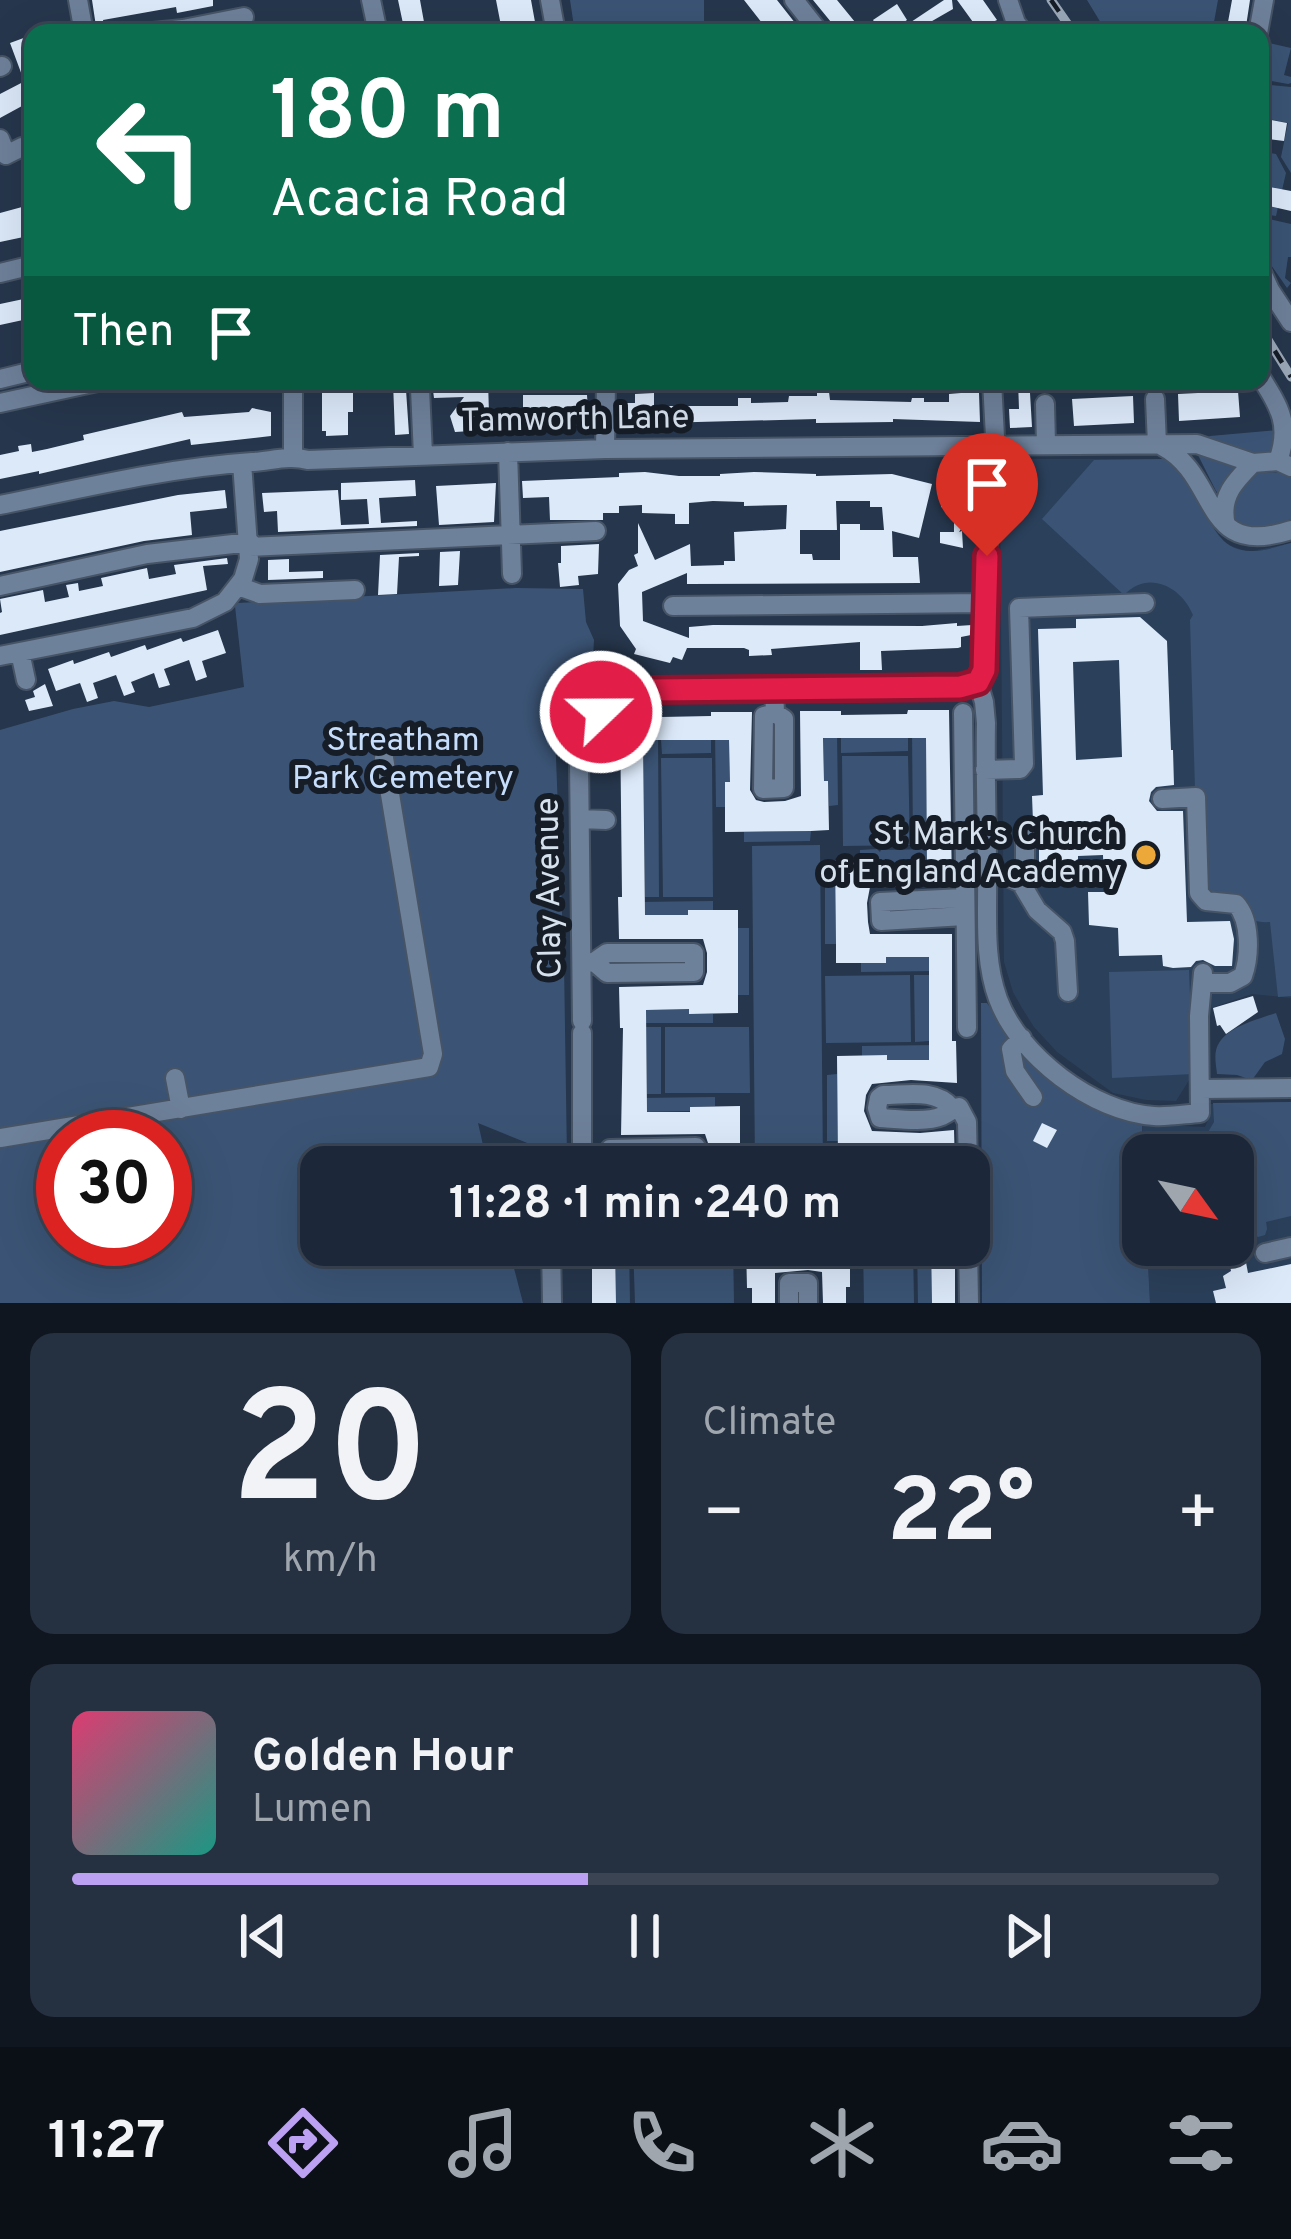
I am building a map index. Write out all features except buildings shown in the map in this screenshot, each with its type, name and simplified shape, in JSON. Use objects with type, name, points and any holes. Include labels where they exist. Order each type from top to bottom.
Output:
[{"type":"street","points":[[794,0],[813,24]]},
{"type":"street","points":[[208,24],[244,17]]},
{"type":"street","points":[[1269,288],[1291,322]]},
{"type":"street","points":[[0,403],[60,390]]},
{"type":"street","points":[[293,390],[293,456]]},
{"type":"street","points":[[420,390],[423,455]]},
{"type":"street","points":[[605,449],[606,390]]},
{"type":"street","points":[[992,390],[984,670],[978,682],[984,702],[988,953],[998,999],[1022,1038],[1074,1087],[1131,1112],[1200,1114],[1202,978],[1230,983],[1243,976],[1245,919],[1236,904],[1206,901],[1199,893],[1196,797],[1162,799]]},
{"type":"street","points":[[1226,525],[1226,497],[1236,481],[1253,463],[1286,460],[1289,423],[1269,390]]},
{"type":"street","points":[[1155,400],[1157,444],[1189,469],[1226,525],[1250,538],[1291,530]]},
{"type":"street","points":[[1045,404],[1046,445]]},
{"type":"street","name":"Tamworth Lane","points":[[0,506],[175,469],[293,456],[308,460],[605,449],[1157,444],[1197,445],[1253,463]]},
{"type":"street","points":[[508,452],[512,574]]},
{"type":"street","points":[[26,680],[10,654],[193,618],[219,606],[246,571],[250,545],[242,463]]},
{"type":"street","points":[[0,586],[147,554],[250,545],[596,531]]},
{"type":"street","points":[[238,586],[260,594],[355,590]]},
{"type":"street","points":[[673,606],[985,603]]},
{"type":"street","points":[[986,770],[1020,769],[1024,764],[1019,608],[1145,603]]},
{"type":"street","points":[[985,623],[1019,622]]},
{"type":"street","name":"Clay Avenue","points":[[592,1146],[582,1027],[594,966],[580,819],[580,762],[585,735],[601,712],[623,697],[649,690],[960,687],[978,682]]},
{"type":"street","points":[[774,689],[775,712]]},
{"type":"street","points":[[963,713],[967,1028]]},
{"type":"street","points":[[0,1138],[429,1067],[433,1061],[384,758]]},
{"type":"street","points":[[580,819],[606,820]]},
{"type":"street","points":[[1021,883],[1024,832]]},
{"type":"street","points":[[987,876],[1004,875],[1021,883],[1037,910],[1062,932],[1068,992]]},
{"type":"street","points":[[964,907],[986,910]]},
{"type":"street","points":[[1022,1038],[1011,1049],[1011,1062],[1033,1097]]},
{"type":"street","points":[[175,1078],[181,1109]]},
{"type":"street","points":[[1201,1089],[1291,1088]]},
{"type":"street","points":[[952,1108],[959,1107],[966,1116],[967,1146]]},
{"type":"street","points":[[1265,1253],[1291,1247]]},
{"type":"street","points":[[551,1266],[552,1303]]},
{"type":"street","points":[[968,1266],[969,1303]]},
{"type":"street","points":[[789,1303],[789,1283],[808,1283],[808,1303]]},
{"type":"shaded area","name":"St Mark's Church of England Academy","points":[[1032,459],[1164,459],[1185,471],[1226,544],[1248,552],[1291,543],[1291,998],[1252,994],[1205,1010],[1205,998],[1191,997],[1193,1074],[1176,1101],[1113,1093],[1057,1052],[1022,1008],[1004,962],[1000,495],[1019,495]]},
{"type":"shaded area","points":[[1291,1102],[1291,1303],[1150,1303],[1148,1266],[1254,1266],[1254,1134],[1142,1134],[1142,1124],[1205,1127],[1209,1104]]},
{"type":"green space","points":[[570,0],[704,0],[704,24],[574,24]]},
{"type":"green space","points":[[1087,0],[1218,0],[1214,24],[1102,24]]},
{"type":"green space","points":[[1269,43],[1291,48],[1284,75],[1291,77],[1288,84],[1269,81]]},
{"type":"green space","points":[[1269,85],[1291,87],[1291,173],[1281,157],[1288,123],[1269,119]]},
{"type":"green space","points":[[1269,153],[1276,154],[1286,173],[1276,216],[1269,215],[1269,207],[1276,188],[1269,186]]},
{"type":"green space","points":[[1269,219],[1291,224],[1291,257],[1285,278],[1291,283],[1287,288],[1269,262]]},
{"type":"green space","points":[[1279,430],[1274,451],[1265,453],[1207,438],[1210,436]]},
{"type":"green space","points":[[1197,453],[1238,467],[1219,494],[1216,491]]},
{"type":"green space","points":[[1164,459],[1189,479],[1213,526],[1235,548],[1258,551],[1291,543],[1291,996],[1278,997],[1270,922],[1234,912],[1204,886],[1201,790],[1195,789],[1193,615],[1188,605],[1173,590],[1153,583],[1133,587],[1124,595],[1042,519],[1094,460]]},
{"type":"green space","points":[[1252,473],[1291,473],[1291,519],[1255,529],[1234,520],[1231,497]]},
{"type":"green space","name":"Streatham Park Cemetery","points":[[516,588],[583,589],[586,622],[594,640],[592,675],[555,733],[567,1146],[535,1146],[478,1123],[483,1146],[300,1146],[300,1266],[513,1266],[523,1303],[0,1303],[0,730],[114,701],[149,707],[244,687],[235,606]]},
{"type":"green space","points":[[912,728],[926,729],[927,845],[913,845]]},
{"type":"green space","points":[[658,731],[659,897],[645,897],[643,732]]},
{"type":"green space","points":[[823,731],[837,731],[838,805],[829,806]]},
{"type":"green space","points":[[715,732],[729,732],[730,782],[725,782],[725,807],[716,807]]},
{"type":"green space","points":[[841,738],[908,738],[908,751],[841,753]]},
{"type":"green space","points":[[661,740],[711,740],[711,753],[662,754]]},
{"type":"green space","points":[[842,756],[908,756],[910,845],[843,846]]},
{"type":"green space","points":[[661,758],[712,758],[713,897],[663,897]]},
{"type":"green space","points":[[811,831],[810,841],[744,842],[744,832]]},
{"type":"green space","points":[[820,845],[823,1146],[755,1146],[752,846]]},
{"type":"green space","points":[[935,849],[935,863],[885,864],[884,859],[860,859],[860,850]]},
{"type":"green space","points":[[825,878],[835,878],[836,944],[825,944]]},
{"type":"green space","points":[[713,901],[713,910],[688,910],[688,915],[638,915],[638,902]]},
{"type":"green space","points":[[738,928],[749,928],[749,995],[738,995]]},
{"type":"green space","points":[[886,957],[936,957],[936,971],[861,972],[861,963]]},
{"type":"green space","points":[[1189,970],[1193,1074],[1112,1078],[1109,972]]},
{"type":"green space","points":[[910,975],[911,1042],[826,1043],[825,976]]},
{"type":"green space","points":[[914,975],[929,975],[929,1041],[915,1042]]},
{"type":"green space","points":[[981,1003],[987,1003],[1033,1064],[1071,1097],[1116,1119],[1142,1124],[1142,1134],[1122,1134],[1122,1266],[1148,1266],[1150,1303],[982,1303],[982,1266],[990,1266],[990,1146],[981,1146]]},
{"type":"green space","points":[[689,1009],[689,1014],[713,1014],[713,1023],[639,1023],[639,1010]]},
{"type":"green space","points":[[1276,1013],[1285,1039],[1282,1054],[1265,1062],[1252,1080],[1217,1074],[1216,1050],[1224,1037]]},
{"type":"green space","points":[[646,1027],[661,1027],[661,1094],[647,1094]]},
{"type":"green space","points":[[665,1027],[749,1027],[750,1093],[665,1093]]},
{"type":"green space","points":[[937,1045],[937,1060],[862,1056],[862,1046]]},
{"type":"green space","points":[[837,1074],[838,1141],[827,1141],[827,1075]]},
{"type":"green space","points":[[715,1097],[715,1106],[690,1107],[690,1111],[640,1112],[640,1098]]},
{"type":"green space","points":[[1291,1102],[1291,1216],[1266,1222],[1265,1235],[1254,1234],[1254,1134],[1207,1134],[1214,1122],[1213,1103]]},
{"type":"green space","points":[[615,1266],[629,1266],[630,1303],[616,1303]]},
{"type":"green space","points":[[634,1266],[733,1266],[734,1303],[635,1303]]},
{"type":"green space","points":[[863,1266],[913,1266],[914,1303],[864,1303]]},
{"type":"green space","points":[[917,1266],[931,1266],[932,1303],[918,1303]]},
{"type":"railway","points":[[1051,0],[1068,24]]},
{"type":"railway","points":[[1269,342],[1291,377]]},
{"type":"place","name":"St Mark's Church of England Academy","points":[[1146,855]]},
{"type":"route","points":[[601,712],[623,697],[649,690],[960,687],[978,682],[984,670],[987,556]]}]
